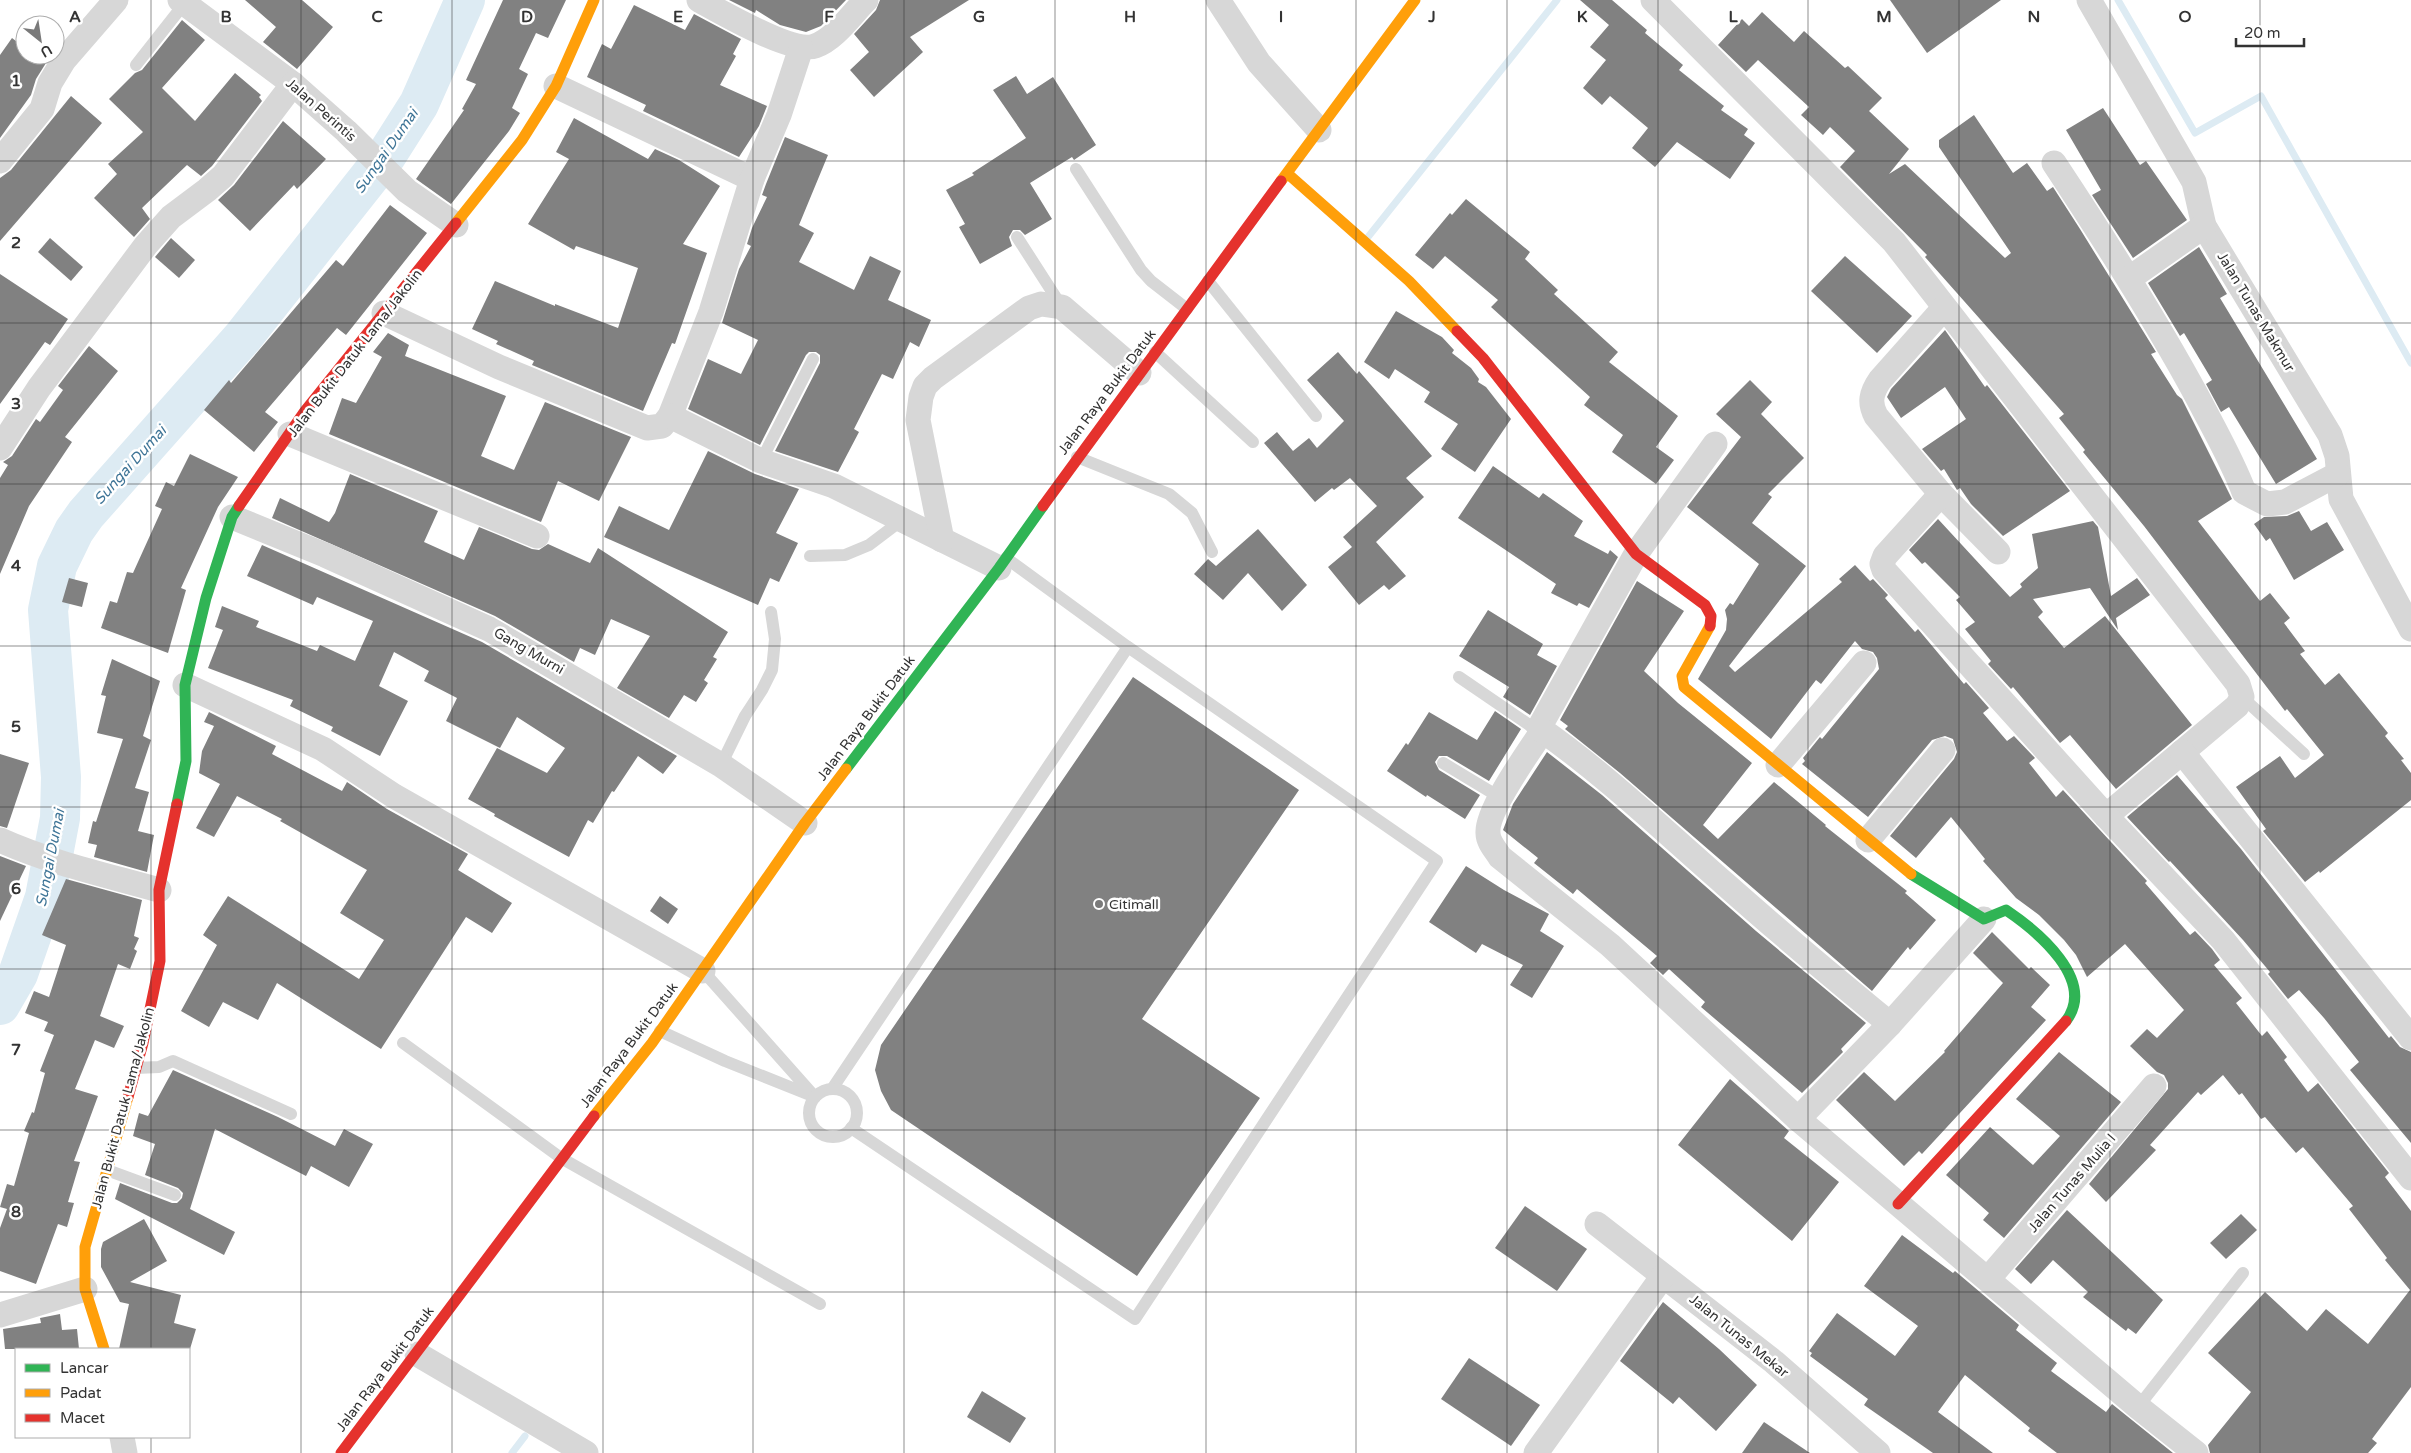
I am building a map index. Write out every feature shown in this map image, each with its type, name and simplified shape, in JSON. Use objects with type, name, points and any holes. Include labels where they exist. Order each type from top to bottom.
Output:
[{"type":"street","points":[[0,161],[42,109],[50,83],[64,60],[116,0]]},
{"type":"street","name":"Jalan Bukit Datuk Lama/Jakolin","points":[[104,1348],[86,1289],[85,1247],[136,1068],[160,961],[160,890],[186,761],[185,685],[206,598],[232,517],[305,411],[456,225],[522,140],[556,86],[594,0]]},
{"type":"street","points":[[699,0],[782,41],[801,48],[814,46],[828,39],[866,0]]},
{"type":"street","points":[[1218,0],[1259,63],[1318,130]]},
{"type":"street","name":"Jalan Raya Bukit Datuk","points":[[341,1453],[561,1158],[660,1031],[703,972],[805,823],[1002,563],[1077,457],[1415,0]]},
{"type":"street","points":[[1653,0],[1894,242],[2238,684],[2242,697],[2237,706],[2106,816]]},
{"type":"street","name":"Jalan Tunas Makmur","points":[[2089,0],[2194,182],[2204,226],[2330,435],[2336,456],[2340,494],[2348,514],[2411,629]]},
{"type":"street","name":"Jalan Perintis","points":[[184,1],[294,84],[346,130],[406,191],[456,225]]},
{"type":"street","points":[[384,313],[499,367],[647,428],[662,426],[670,416],[710,312],[752,179],[779,115],[801,48]]},
{"type":"street","points":[[0,448],[39,388],[146,245],[170,216],[207,190],[223,176],[294,84]]},
{"type":"street","points":[[556,86],[752,179]]},
{"type":"street","points":[[2054,163],[2130,278],[2231,460],[2244,492],[2268,504],[2285,502],[2338,474]]},
{"type":"street","points":[[1288,174],[1409,281],[1484,358],[1636,554],[1705,605],[1711,616],[1710,627],[1682,676],[1684,687],[1916,878],[1984,918]]},
{"type":"street","points":[[2130,278],[2204,226]]},
{"type":"street","points":[[942,540],[918,420],[918,408],[925,386],[933,378],[1030,308],[1041,304],[1062,307],[1140,373]]},
{"type":"street","points":[[1944,308],[1880,380],[1871,400],[1876,416],[1941,494],[1998,552]]},
{"type":"street","points":[[670,416],[761,460],[834,486],[942,540],[1002,563]]},
{"type":"street","points":[[290,434],[537,536]]},
{"type":"street","points":[[1715,444],[1636,554],[1540,731],[1501,798],[1488,830],[1492,845],[1500,857],[1610,945],[1798,1119],[2138,1407],[2196,1453]]},
{"type":"street","points":[[1941,494],[1885,556],[1882,564],[1884,570],[2106,816],[2223,940],[2411,1178]]},
{"type":"street","name":"Gang Murni","points":[[232,517],[324,555],[489,629],[721,765],[805,823]]},
{"type":"street","points":[[1778,765],[1864,663]]},
{"type":"street","points":[[185,685],[322,749],[394,796],[703,972]]},
{"type":"street","points":[[1540,731],[1637,806],[1764,919],[1890,1024]]},
{"type":"street","points":[[1868,840],[1943,750]]},
{"type":"street","points":[[2182,752],[2411,1038]]},
{"type":"street","points":[[10,845],[72,866],[160,890]]},
{"type":"street","points":[[1798,1119],[1890,1024],[1984,918],[2006,910],[2033,929],[2065,968],[2072,980],[2076,1004],[2066,1020],[1898,1204]]},
{"type":"street","name":"Jalan Tunas Mulia I","points":[[1988,1279],[2154,1086]]},
{"type":"street","name":"Jalan Tunas Mekar","points":[[1597,1224],[1774,1362],[1878,1453]]},
{"type":"street","points":[[1536,1453],[1663,1276]]},
{"type":"street","points":[[0,1315],[86,1289]]},
{"type":"street","points":[[416,1354],[586,1453]]},
{"type":"street","points":[[122,1438],[125,1453]]},
{"type":"lane","points":[[136,65],[184,1]]},
{"type":"lane","points":[[1076,169],[1141,270],[1151,282],[1187,309]]},
{"type":"lane","points":[[1017,237],[1062,307]]},
{"type":"lane","points":[[1208,281],[1316,416]]},
{"type":"lane","points":[[1155,352],[1253,442]]},
{"type":"lane","points":[[761,460],[813,358]]},
{"type":"lane","points":[[1077,457],[1169,494],[1192,513],[1212,552]]},
{"type":"lane","points":[[810,556],[845,555],[869,545],[902,520]]},
{"type":"lane","points":[[851,1128],[1135,1319],[1437,861],[1128,647],[1002,563]]},
{"type":"lane","points":[[721,765],[745,716],[772,670],[775,639],[771,612]]},
{"type":"lane","points":[[832,1089],[846,1092],[856,1105],[855,1121],[851,1128],[836,1136],[828,1136],[816,1130],[809,1117],[809,1110],[815,1097],[832,1089],[1128,647]]},
{"type":"lane","points":[[1458,677],[1540,731]]},
{"type":"lane","points":[[2242,697],[2304,754]]},
{"type":"lane","points":[[1444,763],[1501,798]]},
{"type":"lane","points":[[703,972],[815,1097]]},
{"type":"lane","points":[[660,1031],[725,1062],[815,1097]]},
{"type":"lane","points":[[403,1043],[561,1158],[820,1304]]},
{"type":"lane","points":[[136,1068],[160,1067],[173,1062],[180,1064],[291,1114]]},
{"type":"lane","points":[[107,1170],[175,1195]]},
{"type":"lane","points":[[2138,1407],[2243,1273]]},
{"type":"building","points":[[245,0],[302,0],[333,27],[297,69],[263,42],[276,27]]},
{"type":"building","points":[[503,0],[566,0],[548,38],[536,33],[519,69],[528,74],[512,108],[520,113],[509,131],[451,204],[416,179],[464,110],[462,109],[476,84],[466,80]]},
{"type":"building","points":[[729,0],[846,0],[821,26],[806,32],[780,25],[756,10],[755,13]]},
{"type":"building","points":[[880,0],[969,0],[910,37],[923,52],[874,97],[850,70],[869,52],[854,34],[876,10]]},
{"type":"building","points":[[1580,0],[1612,0],[1647,30],[1645,33],[1683,65],[1679,70],[1724,106],[1721,110],[1748,129],[1744,135],[1755,143],[1730,179],[1677,142],[1655,167],[1632,148],[1648,128],[1610,96],[1602,105],[1583,88],[1606,60],[1590,47],[1609,25]]},
{"type":"building","points":[[1890,0],[2001,0],[1927,53]]},
{"type":"building","points":[[634,5],[685,30],[694,14],[741,39],[733,54],[736,56],[720,85],[767,106],[759,126],[739,157],[643,111],[646,105],[587,77],[602,44],[611,49]]},
{"type":"building","points":[[1762,12],[1794,42],[1804,31],[1845,68],[1848,66],[1882,98],[1869,111],[1909,149],[1889,174],[1905,164],[2005,258],[2011,253],[1939,147],[1939,140],[1974,115],[2013,173],[2027,163],[2047,191],[2053,187],[2156,352],[2151,354],[2177,395],[2182,399],[2232,499],[2198,521],[2260,601],[2270,593],[2290,618],[2284,623],[2305,651],[2300,654],[2325,685],[2339,673],[2388,733],[2385,736],[2404,759],[2401,760],[2411,773],[2411,800],[2320,873],[2319,871],[2305,882],[2263,831],[2266,829],[2236,787],[2280,756],[2295,778],[2324,755],[2287,709],[2285,711],[2144,526],[2083,452],[2085,450],[2059,418],[2064,414],[1925,257],[1927,255],[1840,167],[1855,151],[1830,127],[1823,135],[1801,115],[1809,107],[1758,60],[1746,72],[1718,45],[1742,19],[1749,26]]},
{"type":"building","points":[[182,20],[205,40],[162,88],[195,121],[235,73],[261,95],[259,97],[262,101],[212,166],[201,176],[187,165],[142,208],[150,219],[134,237],[94,198],[117,174],[108,164],[143,132],[109,99],[135,73],[142,70]]},
{"type":"building","points":[[12,38],[15,40],[15,65],[45,65],[36,79],[31,95],[0,138],[0,55]]},
{"type":"building","points":[[1016,76],[1027,94],[1053,77],[1096,145],[1074,160],[1072,157],[1030,183],[1052,219],[1025,235],[1020,230],[1013,230],[1009,237],[1012,246],[980,264],[959,227],[965,224],[946,190],[974,175],[972,173],[1026,138],[993,90]]},
{"type":"building","points":[[71,96],[102,123],[0,241],[0,178],[11,170]]},
{"type":"building","points":[[2103,108],[2140,165],[2146,161],[2187,220],[2133,258],[2092,195],[2101,190],[2066,130]]},
{"type":"building","points":[[574,118],[648,159],[655,149],[679,160],[720,186],[683,244],[707,253],[675,344],[672,343],[643,411],[532,365],[534,361],[496,344],[498,341],[472,329],[495,281],[555,306],[555,304],[618,328],[638,268],[576,246],[574,250],[528,224],[569,159],[556,152]]},
{"type":"building","points":[[283,121],[326,159],[297,189],[294,185],[250,231],[218,200],[234,185]]},
{"type":"building","points":[[785,137],[828,155],[799,225],[814,233],[799,262],[854,290],[870,256],[901,271],[888,300],[931,320],[919,347],[910,342],[893,379],[882,374],[854,429],[859,432],[838,472],[775,451],[820,363],[820,355],[816,352],[809,352],[806,355],[760,445],[688,409],[708,359],[741,374],[758,340],[722,323],[739,269],[751,246],[747,244],[752,228],[767,197],[762,195]]},
{"type":"building","points":[[1466,199],[1530,252],[1525,259],[1558,290],[1554,294],[1618,352],[1609,362],[1678,416],[1656,447],[1674,460],[1656,484],[1612,452],[1623,435],[1584,405],[1590,397],[1491,307],[1498,300],[1445,256],[1433,269],[1415,255],[1450,213],[1452,215]]},
{"type":"building","points":[[390,205],[427,233],[346,335],[337,328],[265,412],[278,422],[254,452],[204,410],[229,380],[231,383],[336,260],[343,266]]},
{"type":"building","points":[[50,238],[83,267],[71,281],[38,252]]},
{"type":"building","points":[[171,238],[195,260],[179,278],[155,257]]},
{"type":"building","points":[[2199,247],[2227,294],[2220,298],[2317,459],[2276,484],[2229,407],[2221,412],[2206,384],[2212,380],[2184,333],[2180,336],[2148,283]]},
{"type":"building","points":[[1845,256],[1912,316],[1877,353],[1811,291]]},
{"type":"building","points":[[0,274],[68,319],[50,345],[45,342],[0,404]]},
{"type":"building","points":[[1396,311],[1442,337],[1454,350],[1452,353],[1471,368],[1479,379],[1478,382],[1486,387],[1511,419],[1475,472],[1441,449],[1458,424],[1424,402],[1430,392],[1395,369],[1389,379],[1364,362]]},
{"type":"building","points":[[1945,330],[1985,387],[1987,385],[2070,491],[2003,536],[1971,504],[1960,488],[1957,490],[1944,469],[1941,471],[1922,449],[1966,419],[1945,387],[1901,418],[1887,397],[1891,389]]},
{"type":"building","points":[[388,333],[409,345],[405,356],[506,396],[481,456],[514,470],[545,402],[631,437],[599,501],[558,481],[541,522],[329,434],[342,398],[356,403],[382,357],[373,352]]},
{"type":"building","points":[[89,346],[118,371],[65,437],[72,442],[29,506],[0,574],[0,478],[8,465],[3,462],[12,456],[36,419],[40,422],[63,390],[58,386]]},
{"type":"building","points":[[1338,352],[1357,374],[1359,371],[1432,456],[1406,478],[1424,497],[1376,542],[1406,576],[1389,590],[1384,585],[1359,605],[1328,567],[1352,547],[1343,537],[1377,506],[1350,478],[1334,490],[1332,488],[1315,502],[1264,443],[1277,432],[1293,451],[1309,438],[1317,448],[1344,421],[1307,380]]},
{"type":"building","points":[[1750,380],[1772,402],[1761,414],[1804,458],[1768,494],[1772,497],[1752,523],[1806,566],[1729,666],[1735,672],[1842,582],[1839,579],[1855,565],[1870,581],[1873,579],[1888,595],[1885,598],[1915,632],[1918,629],[1964,684],[1966,682],[1989,708],[1983,713],[2007,741],[2014,736],[2035,758],[2029,763],[2056,797],[2063,790],[2147,881],[2145,883],[2190,935],[2195,931],[2212,949],[2220,960],[2214,965],[2242,998],[2236,1003],[2262,1036],[2267,1031],[2287,1057],[2284,1060],[2308,1092],[2318,1083],[2389,1173],[2385,1177],[2411,1211],[2411,1387],[2372,1439],[2377,1443],[2368,1453],[2210,1453],[2208,1445],[2251,1392],[2208,1353],[2265,1292],[2307,1331],[2326,1309],[2368,1344],[2410,1290],[2385,1260],[2387,1258],[2349,1209],[2353,1206],[2303,1147],[2296,1153],[2265,1117],[2261,1119],[2242,1093],[2239,1095],[2223,1075],[2201,1095],[2198,1092],[2150,1145],[2156,1150],[2106,1202],[2089,1184],[2168,1089],[2168,1083],[2164,1075],[2157,1072],[2130,1046],[2147,1029],[2157,1038],[2184,1010],[2125,944],[2087,977],[2076,955],[2064,940],[2039,915],[2016,898],[1983,861],[1985,859],[1951,817],[1916,858],[1890,836],[1954,759],[1957,752],[1953,739],[1945,736],[1932,740],[1868,817],[1802,764],[1805,761],[1803,758],[1820,737],[1822,739],[1879,669],[1877,658],[1873,652],[1862,649],[1855,641],[1821,684],[1816,680],[1771,739],[1698,679],[1726,630],[1727,619],[1725,610],[1730,603],[1733,605],[1759,564],[1687,507],[1741,437],[1716,414]]},
{"type":"building","points":[[708,451],[755,474],[799,489],[776,533],[798,543],[779,582],[770,578],[758,605],[604,537],[619,506],[669,530]]},
{"type":"building","points":[[190,454],[238,477],[218,507],[181,588],[186,590],[168,653],[101,628],[110,601],[117,603],[127,572],[133,573],[162,509],[155,506],[166,482],[174,486]]},
{"type":"building","points":[[1493,466],[1539,498],[1543,493],[1583,521],[1574,536],[1608,554],[1610,550],[1618,557],[1589,608],[1579,603],[1577,606],[1551,593],[1556,584],[1458,518]]},
{"type":"building","points":[[350,474],[438,511],[424,542],[464,560],[479,527],[532,549],[539,550],[548,544],[590,563],[598,548],[728,632],[713,657],[717,659],[704,680],[708,683],[696,702],[684,695],[669,718],[617,688],[650,636],[611,619],[595,655],[580,648],[574,662],[495,616],[272,518],[280,498],[329,522],[335,513]]},
{"type":"building","points":[[2299,511],[2311,531],[2327,522],[2344,550],[2294,580],[2270,538],[2266,541],[2254,524],[2264,517],[2287,516]]},
{"type":"building","points":[[1938,519],[2010,597],[2022,587],[2020,584],[2038,568],[2032,534],[2093,521],[2098,527],[2111,596],[2137,578],[2150,595],[2116,618],[2118,630],[2090,588],[2033,599],[2043,612],[2038,617],[2064,648],[2105,616],[2192,725],[2116,789],[2070,735],[2060,743],[2013,687],[2011,689],[1988,664],[1991,661],[1965,629],[1975,622],[1956,600],[1960,597],[1925,562],[1922,564],[1909,550]]},
{"type":"building","points":[[1258,529],[1307,585],[1282,611],[1248,573],[1223,600],[1194,574],[1208,559],[1216,566]]},
{"type":"building","points":[[262,545],[482,642],[677,756],[663,774],[638,756],[614,792],[612,791],[593,823],[588,820],[569,857],[494,816],[495,814],[468,799],[497,748],[547,773],[565,748],[517,717],[500,748],[446,721],[457,698],[424,681],[429,671],[394,652],[379,686],[408,701],[380,756],[331,731],[333,727],[290,706],[293,700],[208,668],[223,630],[215,627],[222,606],[259,621],[256,627],[317,651],[320,645],[355,661],[373,621],[317,597],[313,605],[247,576]]},
{"type":"building","points":[[69,578],[88,583],[82,607],[62,602]]},
{"type":"building","points":[[1637,581],[1684,611],[1644,671],[1678,703],[1752,763],[1703,825],[1718,839],[1774,782],[1825,826],[1907,891],[1905,893],[1936,920],[1910,950],[1908,947],[1872,991],[1620,773],[1565,729],[1568,726],[1560,720]]},
{"type":"building","points":[[1488,610],[1543,644],[1537,655],[1557,666],[1530,715],[1503,697],[1509,687],[1459,656]]},
{"type":"building","points":[[112,659],[160,681],[143,736],[151,740],[135,788],[149,792],[138,831],[154,835],[147,872],[94,857],[97,845],[88,843],[93,821],[96,822],[123,739],[97,733],[106,696],[101,695]]},
{"type":"building","name":"Citimall","points":[[1133,677],[1299,790],[1142,1019],[1260,1098],[1137,1276],[891,1110],[881,1091],[875,1070],[881,1045]]},
{"type":"building","points":[[1495,711],[1521,729],[1489,781],[1447,756],[1439,756],[1435,762],[1439,770],[1480,795],[1465,819],[1427,795],[1426,797],[1387,771],[1406,743],[1408,745],[1429,712],[1477,740]]},
{"type":"building","points":[[209,712],[276,746],[272,754],[342,791],[347,782],[387,809],[468,854],[458,870],[512,903],[492,933],[466,917],[381,1049],[277,983],[258,1020],[223,1002],[209,1027],[181,1011],[217,945],[203,935],[228,896],[359,979],[384,940],[340,913],[367,870],[280,821],[282,819],[237,796],[214,837],[196,828],[220,784],[199,773],[202,751],[214,726],[204,722]]},
{"type":"building","points":[[1547,752],[1602,795],[1756,931],[1866,1023],[1841,1049],[1843,1052],[1802,1093],[1701,1007],[1705,1002],[1669,969],[1663,975],[1650,963],[1657,956],[1577,889],[1573,894],[1534,863],[1538,858],[1503,830],[1513,804]]},
{"type":"building","points":[[0,754],[29,763],[7,828],[0,826]]},
{"type":"building","points":[[2177,775],[2241,849],[2389,1038],[2391,1036],[2400,1047],[2411,1052],[2411,1143],[2350,1070],[2359,1062],[2324,1018],[2299,990],[2288,999],[2268,974],[2270,972],[2243,940],[2127,817]]},
{"type":"building","points":[[0,856],[26,866],[0,921]]},
{"type":"building","points":[[1466,866],[1504,890],[1549,914],[1540,931],[1564,946],[1532,998],[1510,985],[1523,965],[1482,944],[1476,953],[1429,922]]},
{"type":"building","points":[[66,879],[142,900],[134,936],[139,938],[134,949],[137,951],[130,969],[118,964],[100,1016],[124,1026],[114,1048],[95,1040],[75,1089],[98,1096],[74,1161],[80,1162],[68,1202],[74,1203],[67,1227],[58,1224],[36,1284],[0,1271],[0,1228],[7,1209],[0,1207],[7,1184],[14,1186],[29,1133],[24,1131],[32,1112],[34,1113],[45,1073],[40,1071],[54,1035],[44,1031],[48,1022],[25,1013],[34,991],[49,997],[66,945],[42,935]]},
{"type":"building","points":[[660,896],[678,909],[668,924],[650,911]]},
{"type":"building","points":[[1992,932],[2029,969],[2031,967],[2050,985],[2031,1007],[2046,1020],[1922,1154],[1919,1151],[1904,1166],[1836,1100],[1864,1072],[1895,1101],[1945,1052],[2003,983],[1973,953]]},
{"type":"building","points":[[2059,1052],[2121,1102],[2004,1238],[1983,1220],[1989,1213],[1946,1175],[1990,1127],[2033,1165],[2060,1136],[2016,1099]]},
{"type":"building","points":[[173,1070],[278,1117],[335,1146],[344,1129],[373,1144],[349,1187],[311,1166],[306,1176],[215,1129],[190,1209],[235,1232],[224,1255],[115,1199],[120,1183],[172,1203],[177,1203],[182,1198],[183,1193],[178,1188],[145,1175],[155,1144],[133,1136],[139,1113],[148,1116]]},
{"type":"building","points":[[1730,1079],[1789,1131],[1784,1138],[1839,1182],[1792,1241],[1678,1145]]},
{"type":"building","points":[[1525,1206],[1587,1249],[1557,1291],[1495,1248]]},
{"type":"building","points":[[2067,1210],[2163,1300],[2136,1334],[2128,1328],[2126,1331],[2083,1297],[2088,1292],[2053,1260],[2031,1284],[2015,1269]]},
{"type":"building","points":[[2241,1214],[2257,1230],[2226,1259],[2210,1243]]},
{"type":"building","points":[[144,1219],[167,1261],[130,1282],[181,1295],[174,1323],[196,1329],[190,1349],[119,1348],[129,1304],[120,1302],[101,1267],[103,1242]]},
{"type":"building","points":[[1902,1235],[1953,1273],[1955,1271],[2019,1325],[2016,1330],[2057,1363],[2051,1371],[2106,1412],[2112,1404],[2173,1453],[2057,1453],[2028,1431],[2030,1428],[1965,1375],[1938,1412],[1993,1453],[1933,1453],[1864,1405],[1868,1399],[1810,1356],[1812,1353],[1809,1351],[1837,1313],[1895,1356],[1918,1326],[1864,1286]]},
{"type":"building","points":[[1663,1302],[1719,1349],[1757,1385],[1716,1431],[1679,1397],[1673,1404],[1620,1361]]},
{"type":"building","points":[[60,1314],[62,1330],[77,1329],[79,1348],[5,1349],[3,1329],[41,1323],[40,1318]]},
{"type":"building","points":[[1469,1358],[1540,1405],[1511,1446],[1441,1399]]},
{"type":"building","points":[[982,1391],[1026,1418],[1010,1443],[967,1417]]},
{"type":"building","points":[[1764,1422],[1810,1453],[1742,1453]]},
{"type":"waterway","name":"Sungai Dumai","points":[[0,1005],[18,974],[45,897],[60,818],[61,777],[48,610],[57,566],[74,531],[86,514],[243,337],[386,156],[419,104],[465,0]]},
{"type":"waterway","points":[[1368,237],[1557,0]]},
{"type":"waterway","points":[[2118,0],[2195,133],[2261,96],[2411,363]]},
{"type":"waterway","points":[[512,1453],[525,1436]]},
{"type":"traffic: fast","points":[[177,804],[186,761],[185,685],[206,598],[232,517],[239,506]]},
{"type":"traffic: fast","points":[[846,769],[999,568],[1043,506]]},
{"type":"traffic: fast","points":[[1911,874],[1984,919],[2006,910],[2033,930],[2059,958],[2069,973],[2074,989],[2074,1005],[2066,1021]]},
{"type":"traffic: slow","points":[[456,223],[522,140],[556,86],[594,0]]},
{"type":"traffic: slow","points":[[1281,181],[1415,0]]},
{"type":"traffic: slow","points":[[1288,174],[1409,281],[1457,331]]},
{"type":"traffic: slow","points":[[1710,626],[1682,676],[1684,687],[1911,874]]},
{"type":"traffic: slow","points":[[594,1116],[652,1043],[805,823],[846,769]]},
{"type":"traffic: slow","points":[[104,1348],[85,1289],[85,1247],[128,1097]]},
{"type":"traffic: jam","points":[[1043,506],[1281,181]]},
{"type":"traffic: jam","points":[[239,506],[305,411],[456,223]]},
{"type":"traffic: jam","points":[[1457,331],[1483,358],[1636,554],[1705,605],[1711,616],[1710,626]]},
{"type":"traffic: jam","points":[[128,1097],[143,1043],[160,961],[159,890],[177,804]]},
{"type":"traffic: jam","points":[[1898,1204],[2066,1021]]},
{"type":"traffic: jam","points":[[341,1453],[594,1116]]},
{"type":"place","name":"Citimall","points":[[1099,904]]}]
